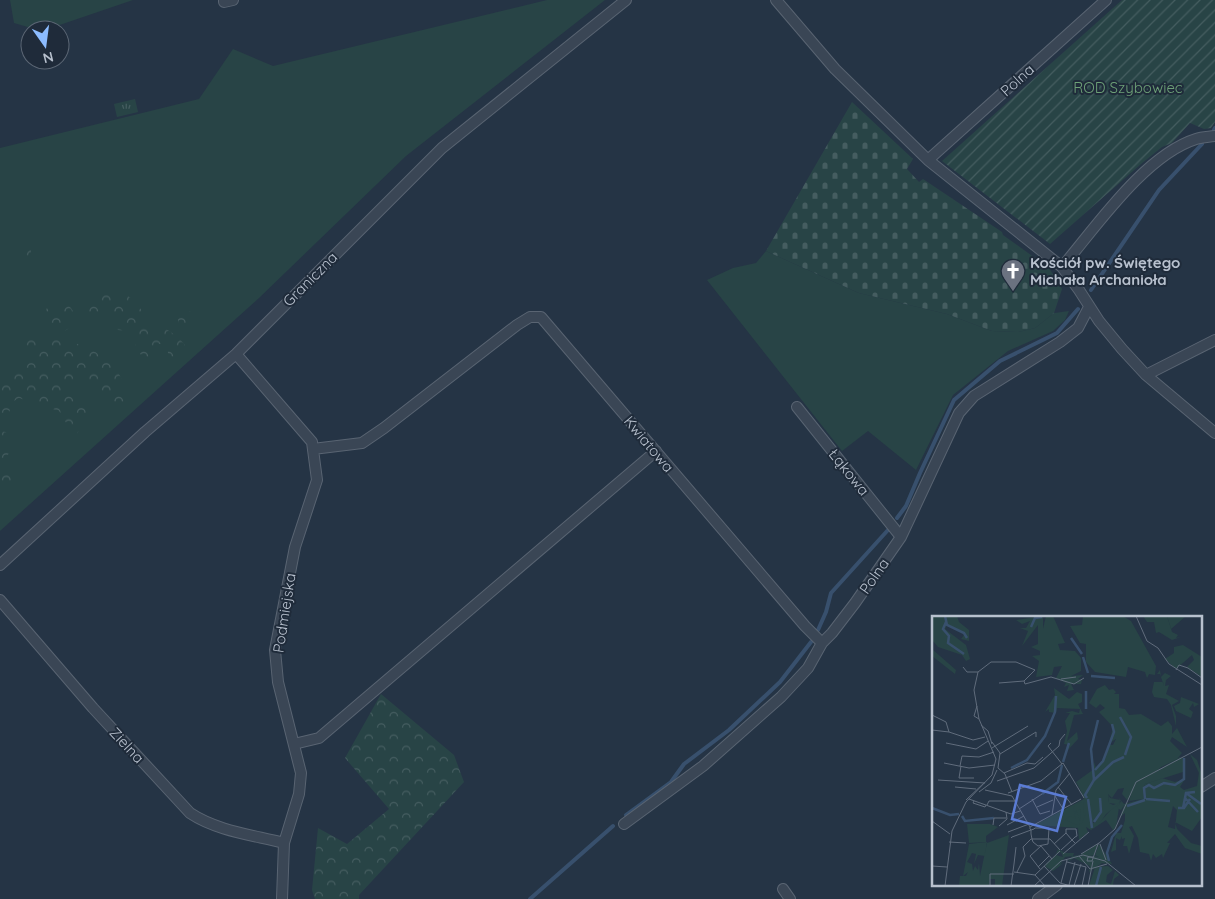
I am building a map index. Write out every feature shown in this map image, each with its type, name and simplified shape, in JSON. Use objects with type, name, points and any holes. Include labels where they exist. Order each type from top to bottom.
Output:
[{"type":"street","points":[[224,0],[224,2],[234,0]]},
{"type":"street","name":"Graniczna","points":[[0,565],[145,432],[236,354],[442,148],[626,0]]},
{"type":"street","points":[[776,0],[835,69],[928,160],[1062,267],[1122,349],[1146,375],[1215,433]]},
{"type":"street","name":"Polna","points":[[928,160],[1106,0]]},
{"type":"street","points":[[1062,267],[1145,171],[1173,150],[1196,139],[1215,136]]},
{"type":"street","name":"Polna","points":[[624,824],[702,766],[781,697],[808,668],[822,643],[855,603],[901,537],[959,414],[974,396],[1060,342],[1078,328],[1089,306]]},
{"type":"street","name":"Kwiatowa","points":[[313,449],[362,443],[517,325],[530,317],[541,317],[805,626],[822,643]]},
{"type":"street","points":[[1146,375],[1215,340]]},
{"type":"street","name":"Podmiejska","points":[[236,354],[312,442],[317,480],[295,547],[275,650],[278,682],[301,773],[299,794],[284,843],[282,899]]},
{"type":"street","name":"Łąkowa","points":[[797,407],[901,537]]},
{"type":"street","points":[[294,744],[319,738],[656,452]]},
{"type":"street","name":"Zielna","points":[[0,600],[93,708],[190,814],[214,826],[284,843]]},
{"type":"street","points":[[1202,787],[1215,778]]},
{"type":"street","points":[[1038,899],[1056,886]]},
{"type":"street","points":[[783,889],[790,899]]},
{"type":"green space","points":[[10,0],[133,0],[70,21],[20,20],[20,25],[14,23]]},
{"type":"green space","points":[[547,0],[605,0],[406,156],[259,298],[0,531],[0,148],[199,99],[233,49],[273,66]]},
{"type":"green space","name":"ROD Szybowiec","points":[[1122,0],[1215,0],[1215,122],[1211,128],[1204,129],[1190,123],[1172,143],[1162,147],[1141,164],[1050,244],[942,161]]},
{"type":"green space","points":[[135,99],[138,112],[117,117],[114,104]]},
{"type":"green space","points":[[852,102],[913,159],[907,169],[919,182],[923,179],[1002,232],[1003,235],[1049,268],[1062,289],[1054,313],[1035,328],[1018,332],[992,331],[947,314],[859,293],[766,251]]},
{"type":"green space","points":[[18,246],[31,247],[31,254],[37,260],[33,263],[18,253]]},
{"type":"green space","points":[[766,251],[859,293],[947,314],[992,331],[1018,332],[1035,328],[1054,313],[1069,311],[1065,320],[1053,331],[1008,351],[953,395],[916,470],[868,431],[842,451],[707,280],[733,268],[756,263]]},
{"type":"green space","points":[[102,294],[128,296],[137,303],[152,328],[161,327],[168,331],[180,339],[187,349],[179,355],[169,357],[166,344],[159,344],[157,355],[148,358],[134,351],[137,340],[135,332],[118,330],[108,314],[91,320],[86,314],[88,300]]},
{"type":"green space","points":[[59,302],[65,303],[73,311],[73,323],[65,331],[59,332],[53,331],[45,323],[44,317],[45,311],[53,303]]},
{"type":"green space","points":[[187,311],[193,314],[196,320],[193,326],[187,329],[181,326],[178,320],[181,314]]},
{"type":"green space","points":[[35,336],[48,340],[55,336],[88,348],[104,357],[116,369],[131,400],[117,406],[108,391],[97,391],[89,385],[80,382],[72,395],[93,408],[76,435],[59,411],[19,398],[14,401],[5,421],[0,421],[0,368],[20,368],[25,358],[22,337]]},
{"type":"green space","points":[[0,431],[6,432],[10,452],[0,465]]},
{"type":"green space","points":[[12,474],[16,483],[11,487],[1,487],[0,502],[0,476]]},
{"type":"green space","points":[[381,694],[454,755],[464,782],[359,895],[359,899],[315,899],[312,890],[318,828],[347,844],[389,809],[345,758]]},
{"type":"waterway","points":[[1091,290],[1159,190],[1202,144]]},
{"type":"waterway","points":[[897,518],[906,506],[954,400],[1000,361],[1057,333],[1078,309]]},
{"type":"waterway","points":[[818,630],[826,612],[831,593],[888,530]]},
{"type":"waterway","points":[[626,815],[671,782],[684,764],[729,730],[780,682],[811,642]]},
{"type":"waterway","points":[[530,899],[613,826]]},
{"type":"place","name":"Kościół pw. Świętego Michała Archanioła","points":[[1013,292]]}]
